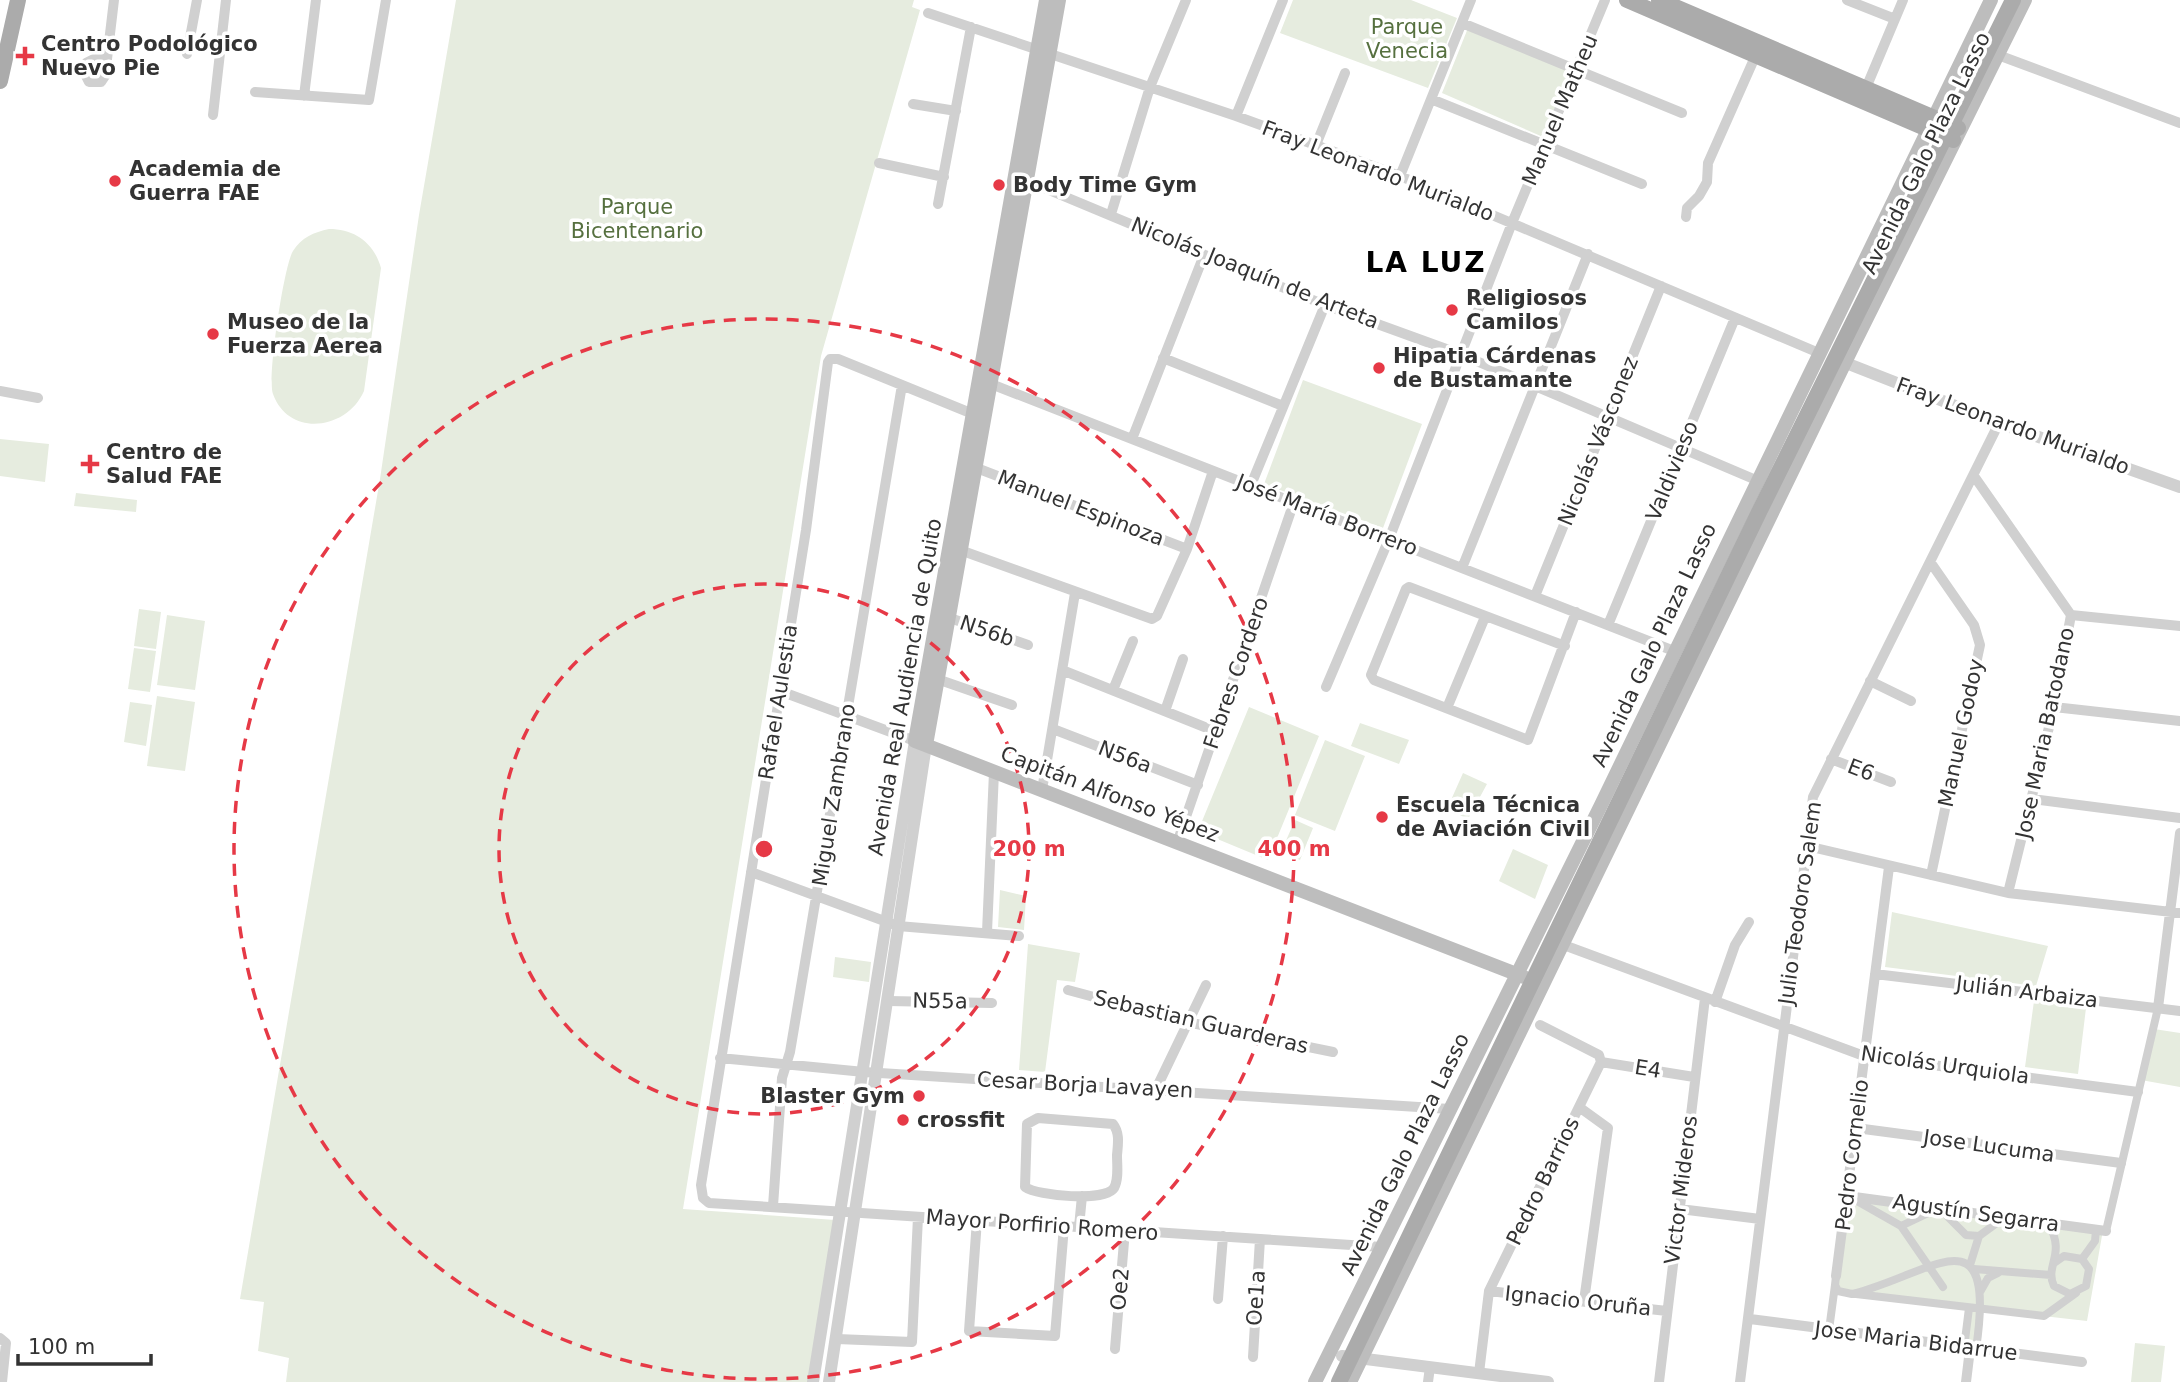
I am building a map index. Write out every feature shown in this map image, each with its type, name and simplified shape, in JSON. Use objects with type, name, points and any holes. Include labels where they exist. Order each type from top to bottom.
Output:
[{"type":"main road","points":[[0,81],[18,0]]},
{"type":"main road","name":"Avenida Real Audiencia de Quito","points":[[920,743],[974,414],[984,382],[1025,180],[1046,0]]},
{"type":"main road","name":"Avenida Real Audiencia de Quito","points":[[920,743],[937,679],[960,550],[974,467],[984,382],[1042,51],[1059,0]]},
{"type":"main road","points":[[1627,0],[1660,5],[1681,4],[1866,88],[1944,129]]},
{"type":"main road","name":"Avenida Galo Plaza Lasso","points":[[1529,979],[1561,944],[1846,363],[1944,129],[1991,0]]},
{"type":"main road","name":"Avenida Galo Plaza Lasso","points":[[1339,1382],[1529,979],[1749,533],[1944,129],[2003,0]]},
{"type":"main road","name":"Avenida Galo Plaza Lasso","points":[[1315,1382],[1450,1109],[1529,979],[1674,651],[1819,353],[2013,0]]},
{"type":"main road","name":"Avenida Galo Plaza Lasso","points":[[1944,129],[1998,55],[2025,0]]},
{"type":"main road","points":[[1660,5],[1755,57],[1944,129]]},
{"type":"main road","name":"Capitán Alfonso Yépez","points":[[920,743],[1529,979]]},
{"type":"main road","name":"Avenida Galo Plaza Lasso","points":[[1329,1382],[1351,1357]]},
{"type":"main road","name":"Avenida Galo Plaza Lasso","points":[[1350,1382],[1351,1357]]},
{"type":"street","points":[[106,53],[114,0]]},
{"type":"street","points":[[187,54],[197,0]]},
{"type":"street","points":[[213,115],[226,0]]},
{"type":"street","points":[[304,96],[316,0]]},
{"type":"street","points":[[255,92],[366,101],[371,97],[386,0]]},
{"type":"street","points":[[1111,214],[1150,87],[1186,0]]},
{"type":"street","points":[[1236,116],[1283,0]]},
{"type":"street","points":[[1400,176],[1471,0]]},
{"type":"street","name":"Manuel Matheu","points":[[1326,687],[1389,539],[1512,223],[1605,0]]},
{"type":"street","points":[[1847,0],[1895,19]]},
{"type":"street","points":[[1866,88],[1903,0]]},
{"type":"street","name":"Fray Leonardo Murialdo","points":[[928,13],[1236,116],[1400,176],[1819,353]]},
{"type":"street","points":[[1462,23],[1682,113]]},
{"type":"street","points":[[938,205],[971,27]]},
{"type":"street","points":[[1998,55],[2180,123]]},
{"type":"street","points":[[1686,216],[1686,208],[1699,197],[1707,182],[1708,163],[1755,57]]},
{"type":"street","points":[[1316,145],[1345,73]]},
{"type":"street","points":[[1431,99],[1642,184]]},
{"type":"street","points":[[913,104],[956,111]]},
{"type":"street","points":[[879,163],[944,177]]},
{"type":"street","name":"Nicolás Joaquín de Arteta","points":[[1025,180],[1325,305],[1460,354],[1756,480]]},
{"type":"street","points":[[1462,568],[1588,254]]},
{"type":"street","points":[[1132,439],[1203,255]]},
{"type":"street","name":"Nicolás Vásconez","points":[[1535,596],[1661,286]]},
{"type":"street","points":[[1251,485],[1325,305]]},
{"type":"street","name":"Valdivieso","points":[[1608,625],[1735,317]]},
{"type":"street","points":[[1163,358],[1283,406]]},
{"type":"street","name":"Rafael Aulestia","points":[[703,1198],[701,1185],[806,530],[828,362],[830,359],[838,359],[974,414]]},
{"type":"street","name":"Fray Leonardo Murialdo","points":[[1846,363],[1999,423],[2180,487]]},
{"type":"street","name":"José María Borrero","points":[[984,382],[1674,651]]},
{"type":"street","name":"Miguel Zambrano","points":[[773,1206],[785,1066],[818,895],[902,384]]},
{"type":"street","points":[[0,391],[38,398]]},
{"type":"street","name":"Julio Teodoro Salem","points":[[1740,1382],[1750,1319],[1812,797],[1999,423]]},
{"type":"street","name":"Manuel Espinoza","points":[[974,467],[1187,549]]},
{"type":"street","points":[[960,550],[1152,619],[1157,616],[1187,549],[1213,471]]},
{"type":"street","name":"Jose Maria Batodano","points":[[1974,476],[2071,615],[2054,707],[2008,893]]},
{"type":"street","name":"Febres Cordero","points":[[1177,843],[1294,502]]},
{"type":"street","name":"Manuel Godoy","points":[[1931,563],[1974,625],[1980,645],[1931,875]]},
{"type":"street","points":[[1565,646],[1485,617],[1414,586],[1406,589],[1372,677],[1528,740],[1565,646],[1576,612]]},
{"type":"street","points":[[1042,790],[1075,593]]},
{"type":"street","points":[[2071,615],[2180,626]]},
{"type":"street","name":"N56b","points":[[947,617],[1028,645]]},
{"type":"street","points":[[1447,708],[1485,617]]},
{"type":"street","points":[[1113,690],[1133,641]]},
{"type":"street","points":[[1165,711],[1183,659]]},
{"type":"street","points":[[1062,670],[1217,732]]},
{"type":"street","points":[[937,679],[1012,705]]},
{"type":"street","points":[[1870,681],[1912,701]]},
{"type":"street","name":"Capitán Alfonso Yépez","points":[[780,691],[920,743]]},
{"type":"street","points":[[2054,707],[2180,721]]},
{"type":"street","name":"N56a","points":[[1053,729],[1198,785]]},
{"type":"street","name":"Avenida Real Audiencia de Quito","points":[[829,1382],[855,1212],[870,1072],[920,743]]},
{"type":"street","name":"E6","points":[[1831,758],[1891,782]]},
{"type":"street","points":[[987,932],[994,772]]},
{"type":"street","points":[[2032,799],[2180,818]]},
{"type":"street","points":[[2082,1259],[2101,1231],[2121,1163],[2158,1008],[2175,913],[2180,833]]},
{"type":"street","points":[[1807,846],[2008,893],[2175,913]]},
{"type":"street","name":"Pedro Cornelio","points":[[1835,1281],[1889,867]]},
{"type":"street","points":[[751,872],[893,924],[1019,936]]},
{"type":"street","name":"Victor Mideros","points":[[1659,1382],[1694,1077],[1710,1000],[1749,922]]},
{"type":"street","name":"Avenida Real Audiencia de Quito","points":[[813,1382],[840,1211],[888,1001],[893,924]]},
{"type":"street","name":"Nicolás Urquiola","points":[[1561,944],[1864,1056],[2138,1092]]},
{"type":"street","name":"Julián Arbaiza","points":[[1875,974],[2180,1010]]},
{"type":"street","points":[[1156,1089],[1206,985]]},
{"type":"street","name":"Sebastian Guarderas","points":[[1068,990],[1187,1022],[1333,1052]]},
{"type":"street","name":"N55a","points":[[888,1001],[992,1003]]},
{"type":"street","points":[[1540,1025],[1599,1055],[1601,1062]]},
{"type":"street","name":"Cesar Borja Lavayen","points":[[720,1058],[870,1072],[1450,1109]]},
{"type":"street","name":"E4","points":[[1601,1062],[1694,1077]]},
{"type":"street","name":"Pedro Barrios","points":[[1479,1373],[1489,1291],[1601,1062]]},
{"type":"street","points":[[1579,1107],[1608,1128],[1584,1301]]},
{"type":"street","points":[[1031,1119],[1102,1121],[1116,1127],[1118,1147],[1114,1188],[1106,1195],[1082,1196],[1041,1194],[1025,1187],[1025,1147],[1031,1119]]},
{"type":"street","name":"Jose Lucuma","points":[[1856,1128],[2121,1163]]},
{"type":"street","points":[[1079,1227],[1082,1196]]},
{"type":"street","points":[[1847,1196],[1901,1226],[1943,1287]]},
{"type":"street","name":"Agustín Segarra","points":[[1847,1196],[2101,1231]]},
{"type":"street","name":"Mayor Porfirio Romero","points":[[703,1198],[709,1203],[1382,1247]]},
{"type":"street","points":[[1901,1226],[1939,1208],[1966,1235],[1979,1236]]},
{"type":"street","points":[[1680,1209],[1760,1219]]},
{"type":"street","points":[[837,1339],[912,1342],[918,1217]]},
{"type":"street","points":[[1970,1349],[1982,1309],[1980,1292],[1971,1267],[1974,1244],[1979,1236],[2005,1217]]},
{"type":"street","points":[[977,1220],[970,1331],[1055,1336],[1064,1226]]},
{"type":"street","points":[[2048,1223],[2057,1243],[2051,1275],[2059,1290],[2076,1293]]},
{"type":"street","name":"Oe2","points":[[1115,1349],[1125,1230]]},
{"type":"street","points":[[1218,1299],[1223,1236]]},
{"type":"street","name":"Oe1a","points":[[1253,1357],[1260,1239]]},
{"type":"street","points":[[1835,1281],[1841,1292],[1852,1294],[2044,1316],[2089,1281],[2089,1269],[2082,1259],[2064,1256],[2054,1263]]},
{"type":"street","points":[[1852,1294],[1950,1259],[1998,1273],[2051,1275]]},
{"type":"street","points":[[1980,1292],[1988,1278],[1998,1273]]},
{"type":"street","points":[[1829,1331],[1835,1281]]},
{"type":"street","name":"Ignacio Oruña","points":[[1489,1291],[1667,1311]]},
{"type":"street","points":[[1966,1382],[1970,1349],[1969,1307]]},
{"type":"street","name":"Jose Maria Bidarrue","points":[[1750,1319],[2082,1362]]},
{"type":"street","points":[[2,1339],[2,1382]]},
{"type":"street","points":[[1351,1357],[1479,1373],[1505,1379],[1548,1382]]},
{"type":"street","points":[[1428,1382],[1430,1367]]},
{"type":"green space","name":"Parque Bicentenario","points":[[456,0],[914,0],[912,7],[920,10],[821,356],[683,1209],[835,1220],[818,1382],[286,1382],[289,1358],[258,1351],[264,1302],[240,1299],[380,479],[419,215]]},
{"type":"green space","name":"Parque Venecia","points":[[1293,0],[1411,0],[1457,18],[1428,88],[1280,33]]},
{"type":"green space","points":[[1468,28],[1570,71],[1543,137],[1442,93]]},
{"type":"green space","points":[[329,229],[347,232],[362,239],[374,251],[381,268],[364,391],[356,404],[332,421],[304,423],[292,418],[281,408],[273,394],[274,346],[285,277],[293,251],[308,236]]},
{"type":"green space","points":[[1303,380],[1422,424],[1383,528],[1264,484]]},
{"type":"green space","points":[[0,439],[49,444],[45,482],[0,476]]},
{"type":"green space","points":[[76,493],[137,500],[136,512],[74,506]]},
{"type":"green space","points":[[139,609],[161,612],[156,649],[134,646]]},
{"type":"green space","points":[[167,615],[205,621],[195,690],[157,685]]},
{"type":"green space","points":[[134,648],[156,651],[150,692],[128,689]]},
{"type":"green space","points":[[157,696],[195,702],[185,771],[147,766]]},
{"type":"green space","points":[[130,702],[152,705],[146,746],[124,742]]},
{"type":"green space","points":[[1249,707],[1319,736],[1268,860],[1198,831]]},
{"type":"green space","points":[[1360,723],[1409,740],[1399,764],[1351,746]]},
{"type":"green space","points":[[1325,740],[1365,756],[1335,831],[1295,815]]},
{"type":"green space","points":[[1463,773],[1487,784],[1468,819],[1447,809]]},
{"type":"green space","points":[[1295,820],[1313,828],[1300,860],[1281,852]]},
{"type":"green space","points":[[1513,849],[1548,865],[1535,899],[1499,881]]},
{"type":"green space","points":[[1000,890],[1026,896],[1024,930],[998,927]]},
{"type":"green space","points":[[1892,912],[2048,946],[2036,986],[1885,967]]},
{"type":"green space","points":[[1028,944],[1080,953],[1075,982],[1057,980],[1045,1072],[1019,1070]]},
{"type":"green space","points":[[835,957],[871,962],[869,982],[833,977]]},
{"type":"green space","points":[[2034,1001],[2086,1008],[2078,1074],[2025,1067]]},
{"type":"green space","points":[[2154,1029],[2180,1033],[2180,1087],[2141,1080]]},
{"type":"green space","points":[[1847,1196],[2103,1230],[2087,1321],[1982,1309],[1976,1349],[1964,1348],[1969,1308],[1844,1292],[1835,1285]]},
{"type":"green space","points":[[2135,1343],[2165,1346],[2161,1382],[2131,1382]]},
{"type":"place","name":"Centro Podológico Nuevo Pie","points":[[25,56]]},
{"type":"place","name":"Academia de Guerra FAE","points":[[115,181]]},
{"type":"place","name":"Body Time Gym","points":[[999,185]]},
{"type":"place","name":"Religiosos Camilos","points":[[1452,310]]},
{"type":"place","name":"Museo de la Fuerza Aerea","points":[[213,334]]},
{"type":"place","name":"Hipatia Cárdenas de Bustamante","points":[[1379,368]]},
{"type":"place","name":"Centro de Salud FAE","points":[[90,464]]},
{"type":"place","name":"Escuela Técnica de Aviación Civil","points":[[1382,817]]},
{"type":"place","name":"Blaster Gym","points":[[919,1096]]},
{"type":"place","name":"crossfit","points":[[903,1120]]},
{"type":"district","name":"LA LUZ","points":[[1426,262]]}]
